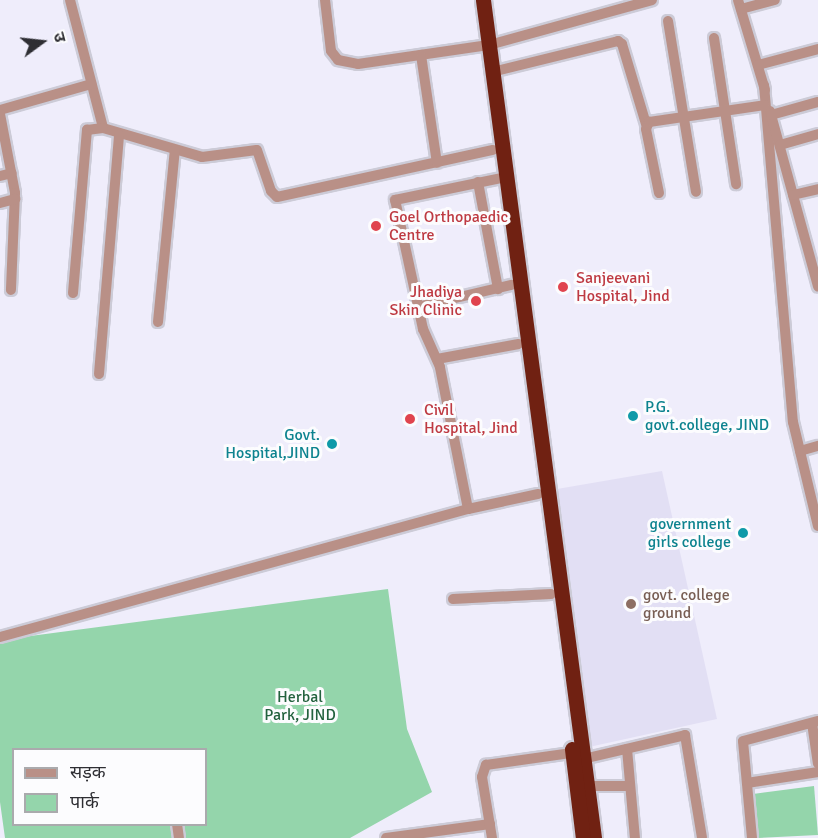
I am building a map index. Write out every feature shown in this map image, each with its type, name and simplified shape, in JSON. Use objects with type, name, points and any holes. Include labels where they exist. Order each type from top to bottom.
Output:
[{"type":"highway","points":[[472,0],[492,72],[502,178],[579,754],[583,838]]},
{"type":"highway","points":[[483,0],[484,46],[493,150],[502,178],[505,287],[519,344],[551,594],[579,754],[588,786],[594,838]]},
{"type":"street","points":[[70,0],[104,128]]},
{"type":"street","points":[[325,0],[328,41],[338,60],[358,64],[484,46],[652,0]]},
{"type":"street","points":[[775,0],[740,4],[816,272],[818,287]]},
{"type":"street","points":[[668,21],[696,192]]},
{"type":"street","points":[[714,38],[736,184]]},
{"type":"street","points":[[492,72],[618,41],[646,124],[659,193]]},
{"type":"street","points":[[758,65],[818,49]]},
{"type":"street","points":[[421,55],[437,163]]},
{"type":"street","points":[[11,290],[15,199],[12,173],[1,129],[0,112],[91,84]]},
{"type":"street","points":[[764,85],[791,402],[818,526]]},
{"type":"street","points":[[771,115],[818,102]]},
{"type":"street","points":[[646,124],[765,105]]},
{"type":"street","points":[[73,293],[87,130],[104,128],[119,135],[208,157],[257,150],[271,191],[281,198],[493,150]]},
{"type":"street","points":[[780,145],[818,134]]},
{"type":"street","points":[[99,374],[119,135]]},
{"type":"street","points":[[158,321],[175,150]]},
{"type":"street","points":[[0,176],[12,173]]},
{"type":"street","points":[[468,509],[437,359],[417,307],[395,200],[502,178]]},
{"type":"street","points":[[417,307],[505,287],[478,182]]},
{"type":"street","points":[[793,195],[818,189]]},
{"type":"street","points":[[0,203],[15,199]]},
{"type":"street","points":[[437,359],[519,344]]},
{"type":"street","points":[[800,451],[818,446]]},
{"type":"street","points":[[0,638],[468,509],[538,494]]},
{"type":"street","points":[[453,599],[551,594]]},
{"type":"street","points":[[752,838],[744,738],[815,722],[818,764]]},
{"type":"street","points":[[492,838],[482,777],[486,765],[627,749],[685,735],[702,838]]},
{"type":"street","points":[[627,749],[635,838]]},
{"type":"street","points":[[747,783],[818,772]]},
{"type":"street","points":[[588,786],[629,786]]},
{"type":"street","points":[[386,838],[415,836],[490,824]]},
{"type":"shaded area","name":"govt. college ground","points":[[662,471],[717,719],[589,747],[557,489]]},
{"type":"green space","name":"Herbal Park, JIND","points":[[388,589],[407,729],[432,792],[350,838],[5,838],[0,802],[0,640]]},
{"type":"green space","points":[[814,786],[818,835],[758,838],[753,794]]},
{"type":"place","name":"Goel Orthopaedic Centre","points":[[376,226]]},
{"type":"place","name":"Sanjeevani Hospital, Jind","points":[[563,287]]},
{"type":"place","name":"Jhadiya Skin Clinic","points":[[476,301]]},
{"type":"place","name":"P.G. govt.college, JIND","points":[[633,416]]},
{"type":"place","name":"Civil Hospital, Jind","points":[[410,419]]},
{"type":"place","name":"Govt. Hospital,JIND","points":[[332,444]]},
{"type":"place","name":"government girls college","points":[[743,533]]},
{"type":"place","name":"govt. college ground","points":[[631,604]]}]
